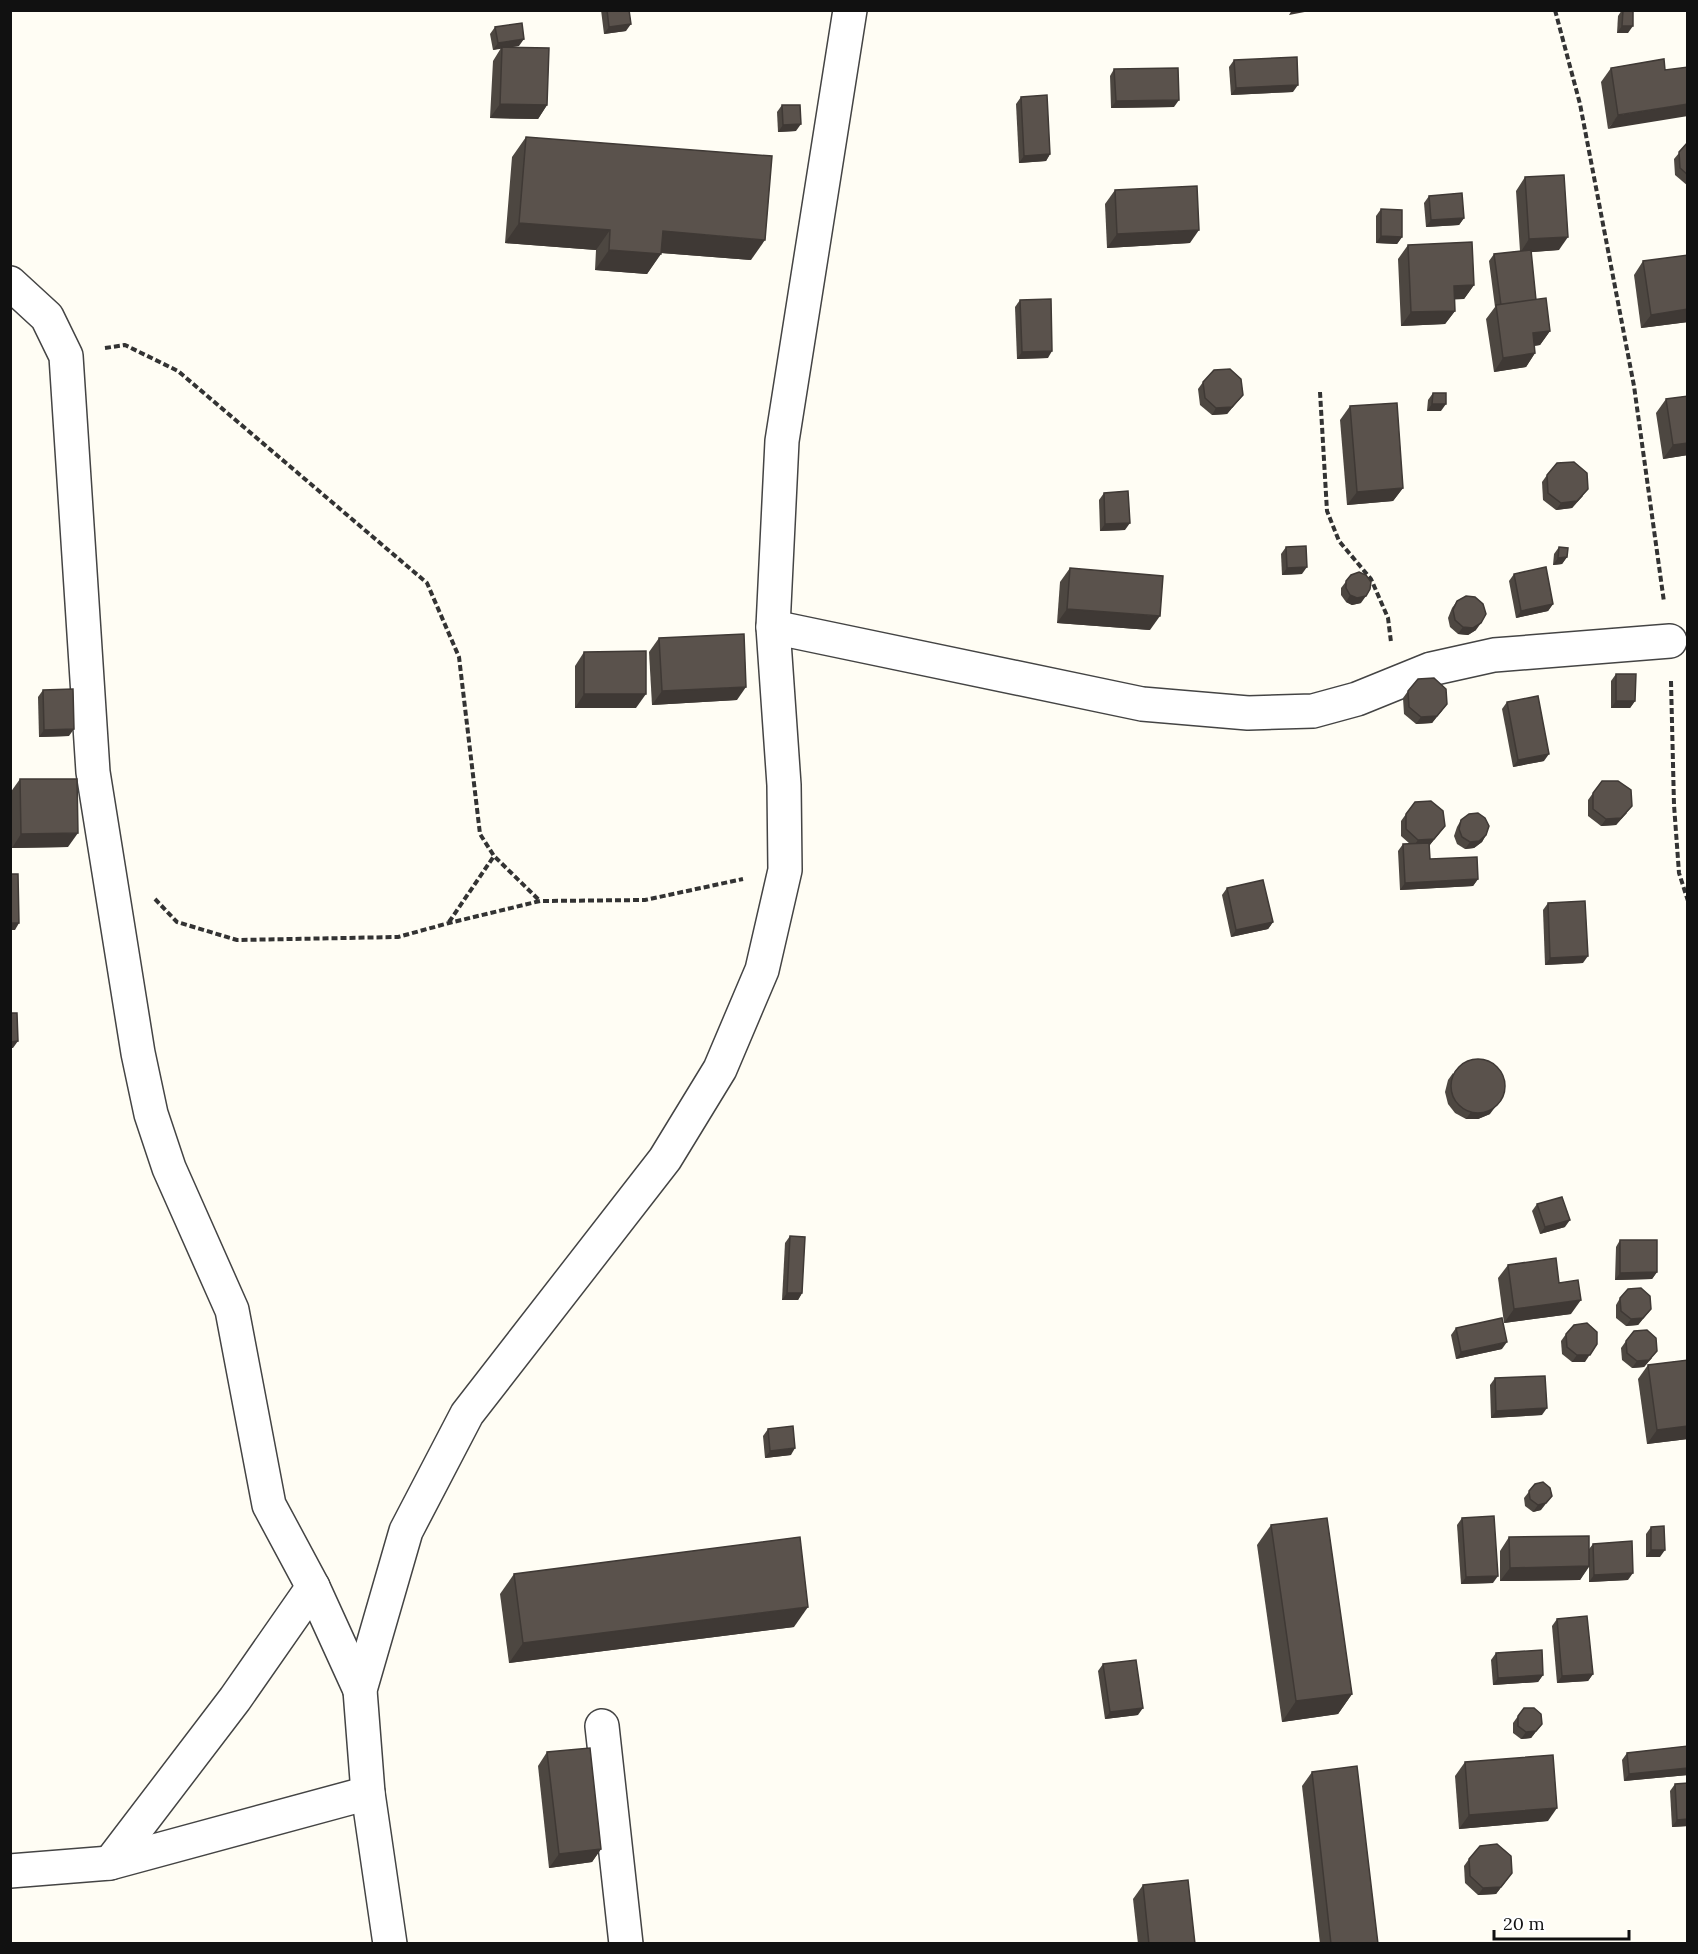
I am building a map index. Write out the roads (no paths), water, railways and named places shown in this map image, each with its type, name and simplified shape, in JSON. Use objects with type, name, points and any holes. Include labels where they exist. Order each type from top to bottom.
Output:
[{"type":"street","points":[[360,1690],[406,1531],[467,1414],[664,1159],[720,1069],[762,970],[785,870],[784,785],[773,627],[782,441],[850,10]]},
{"type":"street","points":[[10,284],[47,317],[66,356],[93,772],[138,1053],[151,1114],[169,1168],[232,1310],[269,1505],[313,1587],[360,1690],[368,1793],[390,1944]]},
{"type":"street","points":[[773,627],[1142,704],[1248,712],[1313,711],[1357,699],[1431,669],[1494,656],[1670,641]]},
{"type":"street","points":[[110,1863],[235,1699],[313,1587]]},
{"type":"street","points":[[602,1726],[626,1944]]},
{"type":"street","points":[[10,1871],[110,1863],[368,1793]]}]
